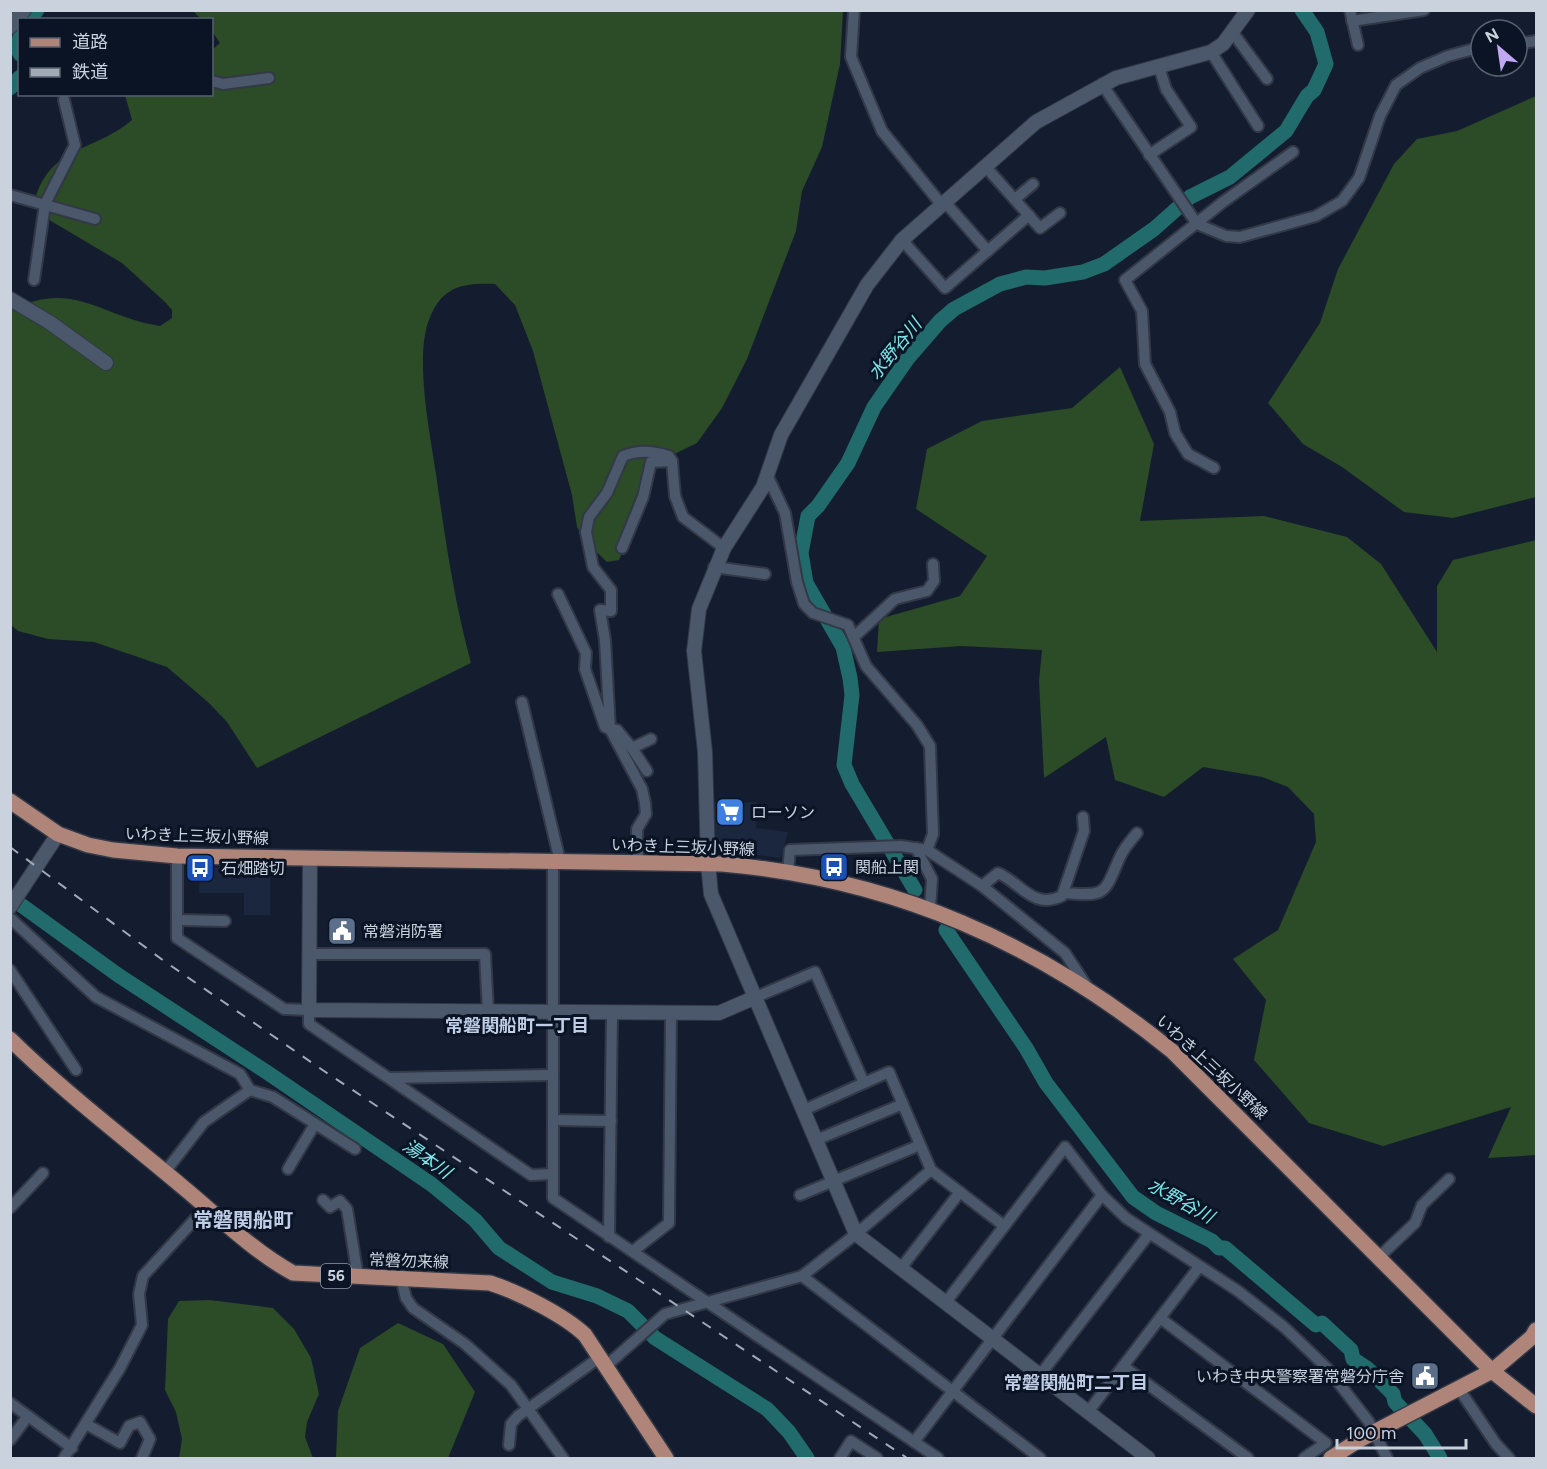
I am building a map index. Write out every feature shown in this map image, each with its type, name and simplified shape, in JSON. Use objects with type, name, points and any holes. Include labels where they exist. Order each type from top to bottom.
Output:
[{"type":"main road","name":"いわき上三坂小野線","points":[[10,801],[58,834],[113,850],[177,856],[708,863],[788,871],[844,884],[930,909],[1009,943],[1088,988],[1134,1020],[1199,1075],[1492,1371],[1536,1406]]},
{"type":"main road","name":"常磐勿来線","points":[[10,1039],[40,1068],[165,1172],[266,1255],[292,1273],[474,1281],[503,1287],[569,1322],[585,1335],[666,1458]]},
{"type":"main road","points":[[1331,1458],[1359,1440],[1492,1371],[1536,1330]]},
{"type":"street","points":[[854,10],[851,57],[882,131],[943,203],[988,251]]},
{"type":"street","points":[[1148,1458],[856,1234],[711,894],[705,752],[694,651],[699,609],[714,567],[768,477],[781,435],[879,266],[902,240],[1036,122],[1102,84],[1131,73],[1212,52],[1233,33],[1248,10]]},
{"type":"street","points":[[1358,45],[1351,16],[1424,10]]},
{"type":"street","points":[[1233,33],[1267,79]]},
{"type":"street","points":[[1102,84],[1181,204],[1197,224],[1226,236],[1240,237],[1316,216],[1342,201],[1359,178],[1380,116],[1396,86],[1420,68],[1448,56],[1469,51]]},
{"type":"street","points":[[1212,52],[1258,126]]},
{"type":"street","points":[[1149,155],[1191,127],[1166,89],[1159,67]]},
{"type":"street","points":[[213,81],[223,84],[268,78]]},
{"type":"street","points":[[34,280],[45,204],[75,145],[64,100]]},
{"type":"street","points":[[1214,468],[1188,454],[1175,433],[1172,417],[1145,364],[1142,311],[1125,280],[1293,152]]},
{"type":"street","points":[[985,166],[1040,228],[1060,213]]},
{"type":"street","points":[[1015,199],[1033,183]]},
{"type":"street","points":[[10,195],[95,219]]},
{"type":"street","points":[[902,240],[945,288],[1029,215]]},
{"type":"street","points":[[10,299],[49,322],[106,363]]},
{"type":"street","points":[[638,862],[637,829],[646,813],[645,804],[642,789],[610,729],[605,640],[600,610],[611,611],[612,590],[590,560],[587,523],[610,487],[623,456],[637,452],[658,452],[669,456],[672,461],[675,496],[683,517],[724,548]]},
{"type":"street","points":[[622,548],[643,497],[651,462],[672,461]]},
{"type":"street","points":[[768,477],[785,513],[800,597],[808,609],[848,625],[855,636],[866,666],[917,725],[930,746],[933,834],[921,849]]},
{"type":"street","points":[[855,636],[895,599],[927,591],[934,581],[933,564]]},
{"type":"street","points":[[714,567],[765,574]]},
{"type":"street","points":[[558,594],[586,652],[585,669],[605,727],[617,730],[633,748],[647,771]]},
{"type":"street","points":[[522,702],[557,861],[553,1012],[553,1198],[633,1251],[666,1277],[707,1300],[729,1319],[938,1458]]},
{"type":"street","points":[[633,748],[651,739]]},
{"type":"street","points":[[1065,893],[1084,831],[1083,817]]},
{"type":"street","points":[[982,886],[998,873],[1036,900],[1054,900],[1065,893],[1093,894],[1108,886],[1121,855],[1137,833]]},
{"type":"street","points":[[10,907],[58,834]]},
{"type":"street","points":[[788,871],[790,850],[901,846],[921,849],[982,886],[1065,953],[1088,988]]},
{"type":"street","points":[[921,849],[932,879],[930,909]]},
{"type":"street","points":[[177,856],[177,938],[284,1009],[719,1013],[815,972],[864,1083]]},
{"type":"street","points":[[310,858],[309,1024],[531,1175],[553,1174]]},
{"type":"street","points":[[10,918],[78,983],[96,997],[240,1074],[250,1090],[273,1097],[355,1149]]},
{"type":"street","points":[[177,920],[225,921]]},
{"type":"street","points":[[309,954],[485,954],[488,1011]]},
{"type":"street","points":[[10,970],[76,1070]]},
{"type":"street","points":[[609,1237],[612,1012]]},
{"type":"street","points":[[633,1251],[669,1223],[670,1012]]},
{"type":"street","points":[[804,1110],[889,1072],[931,1170],[1003,1225]]},
{"type":"street","points":[[388,1078],[553,1075]]},
{"type":"street","points":[[165,1172],[204,1122],[250,1090]]},
{"type":"street","points":[[816,1140],[903,1104]]},
{"type":"street","points":[[553,1120],[611,1120]]},
{"type":"street","points":[[288,1169],[315,1124]]},
{"type":"street","points":[[800,1195],[920,1144]]},
{"type":"street","points":[[946,1302],[1065,1147],[1102,1195],[1149,1234],[1238,1291],[1284,1328],[1343,1387],[1374,1433],[1386,1458]]},
{"type":"street","points":[[509,1445],[511,1424],[529,1408],[633,1342],[659,1318],[681,1307],[802,1276],[856,1234],[931,1170]]},
{"type":"street","points":[[10,1208],[44,1173]]},
{"type":"street","points":[[1379,1257],[1415,1223],[1422,1205],[1449,1179]]},
{"type":"street","points":[[901,1268],[960,1192]]},
{"type":"street","points":[[914,1442],[1102,1195]]},
{"type":"street","points":[[323,1200],[330,1207],[340,1201],[347,1209],[358,1277]]},
{"type":"street","points":[[63,1458],[72,1448],[142,1325],[139,1294],[143,1276],[207,1206]]},
{"type":"street","points":[[1040,1375],[1149,1234]]},
{"type":"street","points":[[1088,1412],[1199,1267]]},
{"type":"street","points":[[802,1276],[1040,1458]]},
{"type":"street","points":[[401,1278],[406,1298],[413,1308],[495,1369],[529,1408],[563,1458]]},
{"type":"street","points":[[1160,1318],[1326,1443],[1304,1458]]},
{"type":"street","points":[[1123,1366],[1248,1458]]},
{"type":"street","points":[[1459,1389],[1496,1444],[1509,1458]]},
{"type":"street","points":[[10,1403],[72,1448]]},
{"type":"street","points":[[10,1440],[28,1416]]},
{"type":"street","points":[[86,1424],[120,1443],[129,1426],[140,1422],[150,1439],[142,1458]]},
{"type":"street","points":[[840,1458],[851,1441],[877,1458]]},
{"type":"shaded area","points":[[757,802],[756,828],[788,832],[781,858],[732,852],[718,845],[711,845],[712,803]]},
{"type":"shaded area","points":[[200,867],[270,868],[270,915],[244,915],[244,893],[199,893]]},
{"type":"green space","points":[[193,11],[843,11],[840,64],[822,147],[802,191],[796,231],[747,359],[722,408],[697,443],[660,461],[643,479],[632,506],[629,536],[619,560],[607,562],[585,541],[577,527],[572,495],[533,351],[515,305],[495,284],[465,285],[449,292],[436,305],[426,331],[423,350],[424,393],[447,545],[471,663],[257,768],[227,722],[209,703],[167,667],[94,642],[48,639],[18,631],[11,625],[11,310],[33,301],[53,298],[87,303],[160,326],[172,318],[172,310],[165,302],[122,263],[51,221],[34,203],[41,184],[50,170],[61,160],[117,131],[132,120],[125,96],[213,96],[213,49],[220,43],[213,32],[213,18],[200,18]]},
{"type":"green space","points":[[1536,96],[1536,497],[1453,518],[1404,512],[1342,467],[1303,444],[1268,403],[1320,323],[1338,269],[1394,164],[1417,139],[1457,131]]},
{"type":"green space","points":[[1120,367],[1154,444],[1140,521],[1264,516],[1347,537],[1381,564],[1437,652],[1437,586],[1453,560],[1536,540],[1536,1155],[1488,1158],[1511,1107],[1383,1146],[1309,1123],[1254,1060],[1266,1000],[1233,959],[1278,930],[1316,842],[1314,814],[1288,787],[1262,777],[1203,767],[1164,797],[1115,780],[1106,737],[1044,778],[1039,681],[1042,650],[961,646],[877,652],[879,619],[960,596],[987,556],[916,509],[927,449],[982,421],[1072,408]]},
{"type":"green space","points":[[210,1300],[273,1308],[294,1329],[311,1358],[319,1394],[307,1422],[305,1437],[313,1458],[179,1458],[182,1439],[176,1412],[165,1390],[168,1319],[179,1301]]},
{"type":"green space","points":[[398,1323],[443,1344],[475,1392],[448,1458],[336,1458],[338,1411],[360,1348]]},
{"type":"waterway","points":[[31,18],[37,10]]},
{"type":"waterway","name":"水野谷川","points":[[915,890],[852,784],[844,765],[852,695],[850,678],[843,647],[806,583],[801,553],[808,516],[818,506],[848,463],[874,407],[908,358],[940,321],[954,309],[1000,284],[1026,277],[1045,278],[1083,272],[1104,264],[1154,229],[1190,197],[1230,177],[1286,131],[1307,96],[1314,90],[1326,64],[1317,32],[1302,10]]},
{"type":"waterway","points":[[18,44],[18,50]]},
{"type":"waterway","points":[[10,88],[18,79]]},
{"type":"waterway","name":"湯本川","points":[[10,897],[118,975],[431,1184],[475,1220],[499,1248],[552,1282],[597,1296],[628,1311],[655,1338],[767,1409],[789,1432],[807,1458]]},
{"type":"waterway","name":"水野谷川","points":[[946,930],[1026,1048],[1046,1083],[1133,1197],[1156,1213],[1212,1241],[1219,1248],[1225,1248],[1316,1325],[1322,1323],[1351,1350],[1353,1359],[1368,1369],[1393,1394],[1395,1402],[1425,1434],[1440,1458]]},
{"type":"railway","points":[[10,847],[164,961],[324,1071],[907,1458]]},
{"type":"place","name":"ローソン","points":[[730,812]]},
{"type":"place","name":"関船上関","points":[[834,867]]},
{"type":"place","name":"石畑踏切","points":[[200,868]]},
{"type":"place","name":"常磐消防署","points":[[342,931]]},
{"type":"place","name":"いわき中央警察署常磐分庁舎","points":[[1425,1376]]},
{"type":"district","name":"常磐関船町一丁目","points":[[517,1026]]},
{"type":"district","name":"常磐関船町","points":[[243,1220]]},
{"type":"district","name":"常磐関船町二丁目","points":[[1076,1383]]}]
